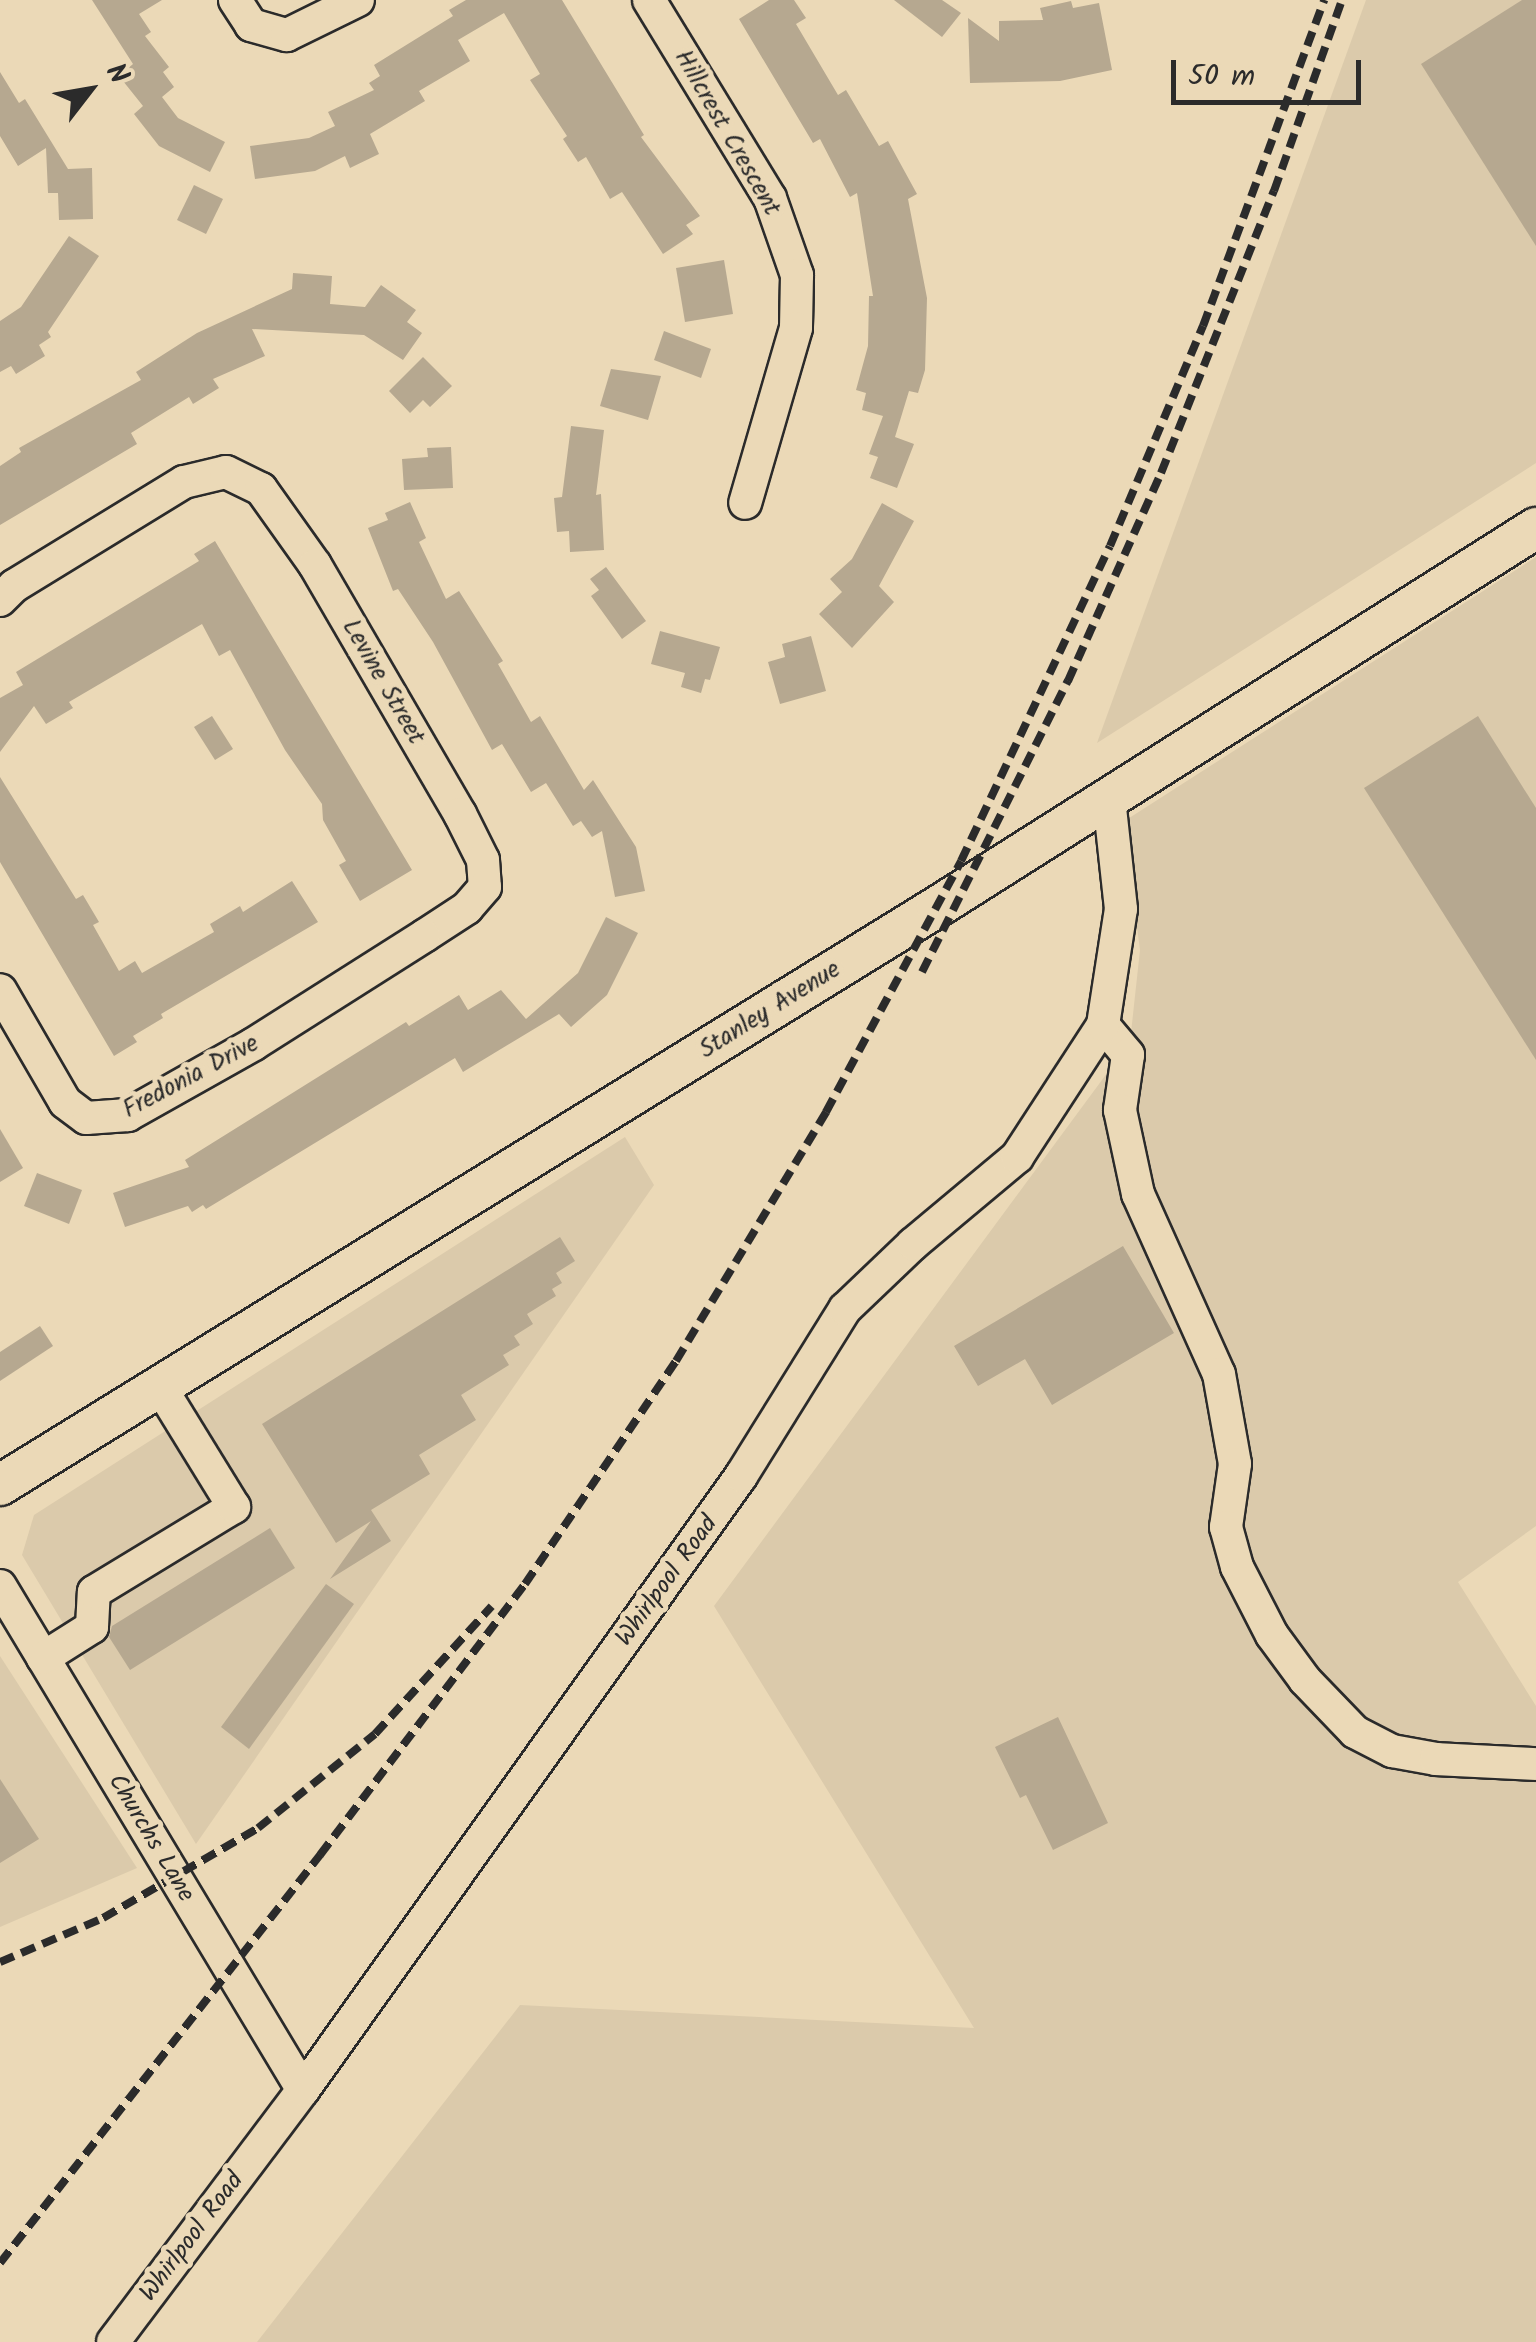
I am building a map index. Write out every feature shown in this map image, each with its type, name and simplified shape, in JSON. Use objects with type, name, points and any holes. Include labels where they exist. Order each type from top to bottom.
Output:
[{"type":"main road","name":"Stanley Avenue","points":[[0,1485],[1109,798],[1536,528]]},
{"type":"street","points":[[234,0],[251,25],[288,35],[358,0]]},
{"type":"street","name":"Hillcrest Crescent","points":[[649,0],[770,198],[797,275],[796,328],[744,503]]},
{"type":"street","name":"Levine Street","points":[[0,600],[14,586],[184,482],[226,472],[261,489],[316,565],[483,860],[485,887],[467,908],[424,936]]},
{"type":"street","name":"Whirlpool Road","points":[[113,2342],[303,2090],[741,1476],[846,1310],[914,1244],[1017,1157],[1103,1025],[1120,909],[1109,798]]},
{"type":"street","name":"Fredonia Drive","points":[[0,990],[65,1102],[86,1118],[102,1120],[128,1115],[254,1044],[424,936]]},
{"type":"street","points":[[1103,1025],[1128,1055],[1120,1110],[1138,1194],[1219,1374],[1234,1464],[1226,1527],[1237,1567],[1272,1635],[1304,1680],[1356,1732],[1392,1751],[1436,1759],[1536,1764]]},
{"type":"street","points":[[43,1658],[92,1627],[94,1592],[234,1508],[160,1385]]},
{"type":"street","name":"Churchs Lane","points":[[0,1586],[303,2090]]},
{"type":"shaded area","points":[[1366,0],[1536,0],[1536,463],[1097,743]]},
{"type":"shaded area","points":[[1536,557],[1536,1526],[1458,1582],[1536,1706],[1536,2342],[257,2342],[520,2005],[974,2028],[714,1606],[1130,1042],[1140,950],[1123,822]]},
{"type":"shaded area","points":[[625,1137],[654,1185],[196,1844],[22,1555],[34,1515]]},
{"type":"shaded area","points":[[0,1656],[137,1868],[0,1927]]},
{"type":"building","points":[[92,0],[162,0],[139,14],[151,32],[145,36],[169,67],[163,72],[174,87],[162,97],[178,118],[225,142],[210,172],[159,146],[134,114],[143,106],[119,76],[133,64]]},
{"type":"building","points":[[466,0],[562,0],[644,135],[641,137],[700,216],[686,225],[693,234],[663,254],[622,192],[610,199],[586,157],[578,162],[563,139],[567,136],[530,80],[540,74],[504,13],[458,40],[470,61],[419,91],[425,101],[370,134],[379,154],[350,168],[345,156],[315,171],[255,179],[250,146],[309,138],[335,126],[328,112],[374,90],[369,83],[380,76],[374,65],[453,16],[449,10]]},
{"type":"building","points":[[769,0],[794,0],[806,18],[796,24],[838,95],[846,90],[879,146],[888,141],[917,194],[908,199],[927,298],[925,370],[918,393],[909,391],[895,437],[914,444],[897,488],[870,478],[878,457],[869,454],[883,416],[862,410],[866,393],[856,390],[868,346],[869,296],[873,296],[857,193],[850,197],[820,139],[813,143],[739,19]]},
{"type":"building","points":[[894,0],[942,0],[961,13],[942,37]]},
{"type":"building","points":[[1522,0],[1536,0],[1536,246],[1421,64]]},
{"type":"building","points":[[1071,1],[1073,8],[1099,3],[1112,70],[1060,81],[970,83],[968,18],[999,41],[999,21],[1043,20],[1040,8]]},
{"type":"building","points":[[0,72],[19,103],[25,99],[68,169],[92,168],[93,219],[59,220],[58,193],[48,193],[46,148],[18,166],[0,136]]},
{"type":"building","points":[[194,185],[223,199],[206,234],[177,220]]},
{"type":"building","points":[[69,236],[99,256],[48,332],[51,337],[39,345],[45,356],[16,374],[11,366],[0,372],[0,321],[21,307]]},
{"type":"building","points":[[724,260],[733,314],[685,322],[676,268]]},
{"type":"building","points":[[293,273],[332,276],[330,304],[365,307],[381,285],[416,310],[407,322],[422,333],[403,360],[364,335],[252,329],[265,356],[213,379],[219,388],[193,404],[189,397],[131,433],[137,444],[0,525],[0,466],[21,452],[19,448],[141,380],[136,372],[197,333],[292,289]]},
{"type":"building","points":[[664,331],[711,349],[701,378],[654,360]]},
{"type":"building","points":[[423,357],[452,386],[430,407],[423,400],[410,413],[389,391]]},
{"type":"building","points":[[611,369],[661,376],[648,420],[600,406]]},
{"type":"building","points":[[571,426],[604,430],[596,495],[601,494],[604,550],[570,552],[569,531],[557,532],[554,498],[562,497]]},
{"type":"building","points":[[451,447],[453,488],[404,490],[402,459],[428,457],[427,448]]},
{"type":"building","points":[[410,502],[426,538],[419,542],[446,599],[459,591],[503,661],[498,664],[531,722],[540,716],[584,790],[593,780],[636,847],[645,891],[615,897],[602,831],[592,837],[581,821],[573,826],[546,783],[531,792],[502,744],[492,750],[433,642],[398,589],[393,591],[368,528],[388,520],[385,513]]},
{"type":"building","points":[[882,503],[914,521],[879,586],[894,602],[852,648],[819,614],[842,592],[830,579],[852,559]]},
{"type":"building","points":[[215,541],[412,870],[360,901],[339,865],[346,861],[323,820],[322,804],[285,750],[230,650],[219,656],[202,624],[69,702],[73,708],[46,724],[34,706],[0,752],[0,698],[23,685],[16,672],[199,561],[194,554]]},
{"type":"building","points":[[606,567],[646,621],[622,639],[591,596],[599,590],[590,579]]},
{"type":"building","points":[[660,631],[720,647],[710,680],[705,679],[701,693],[681,687],[685,673],[651,664]]},
{"type":"building","points":[[811,636],[826,691],[780,704],[768,662],[785,657],[782,644]]},
{"type":"building","points":[[212,716],[233,749],[215,760],[194,727]]},
{"type":"building","points":[[1478,716],[1536,808],[1536,1060],[1364,788]]},
{"type":"building","points":[[0,777],[76,899],[83,895],[99,922],[93,925],[119,971],[135,961],[142,973],[214,932],[210,924],[240,906],[243,912],[292,881],[318,922],[161,1014],[163,1018],[133,1036],[137,1042],[114,1056],[0,862]]},
{"type":"building","points":[[606,917],[638,933],[607,995],[571,1027],[559,1014],[463,1072],[455,1058],[206,1209],[203,1205],[192,1212],[188,1206],[125,1227],[113,1193],[189,1167],[185,1160],[406,1022],[409,1026],[459,995],[468,1010],[501,990],[526,1019],[578,973]]},
{"type":"building","points":[[0,1129],[23,1168],[0,1182]]},
{"type":"building","points":[[37,1173],[82,1190],[69,1224],[24,1206]]},
{"type":"building","points":[[560,1237],[575,1261],[556,1273],[562,1283],[552,1289],[556,1296],[527,1314],[533,1324],[514,1336],[520,1345],[503,1355],[509,1365],[461,1395],[476,1420],[419,1455],[430,1474],[371,1510],[391,1541],[330,1579],[371,1521],[336,1543],[262,1424]]},
{"type":"building","points":[[1123,1246],[1174,1333],[1052,1405],[1025,1359],[978,1386],[954,1346]]},
{"type":"building","points":[[40,1326],[53,1346],[0,1381],[0,1352]]},
{"type":"building","points":[[270,1528],[295,1568],[130,1670],[109,1637],[112,1626]]},
{"type":"building","points":[[326,1584],[354,1604],[249,1749],[221,1727]]},
{"type":"building","points":[[1058,1717],[1108,1823],[1053,1850],[1026,1795],[1020,1798],[995,1747]]},
{"type":"building","points":[[0,1779],[39,1839],[0,1863]]},
{"type":"railway","points":[[0,2263],[320,1855],[525,1584],[676,1361],[826,1112],[961,861],[1110,546],[1203,326],[1324,0]]},
{"type":"railway","points":[[922,972],[1068,681],[1161,473],[1274,191],[1342,0]]},
{"type":"railway","points":[[0,1962],[103,1918],[258,1828],[375,1734],[492,1606]]}]
